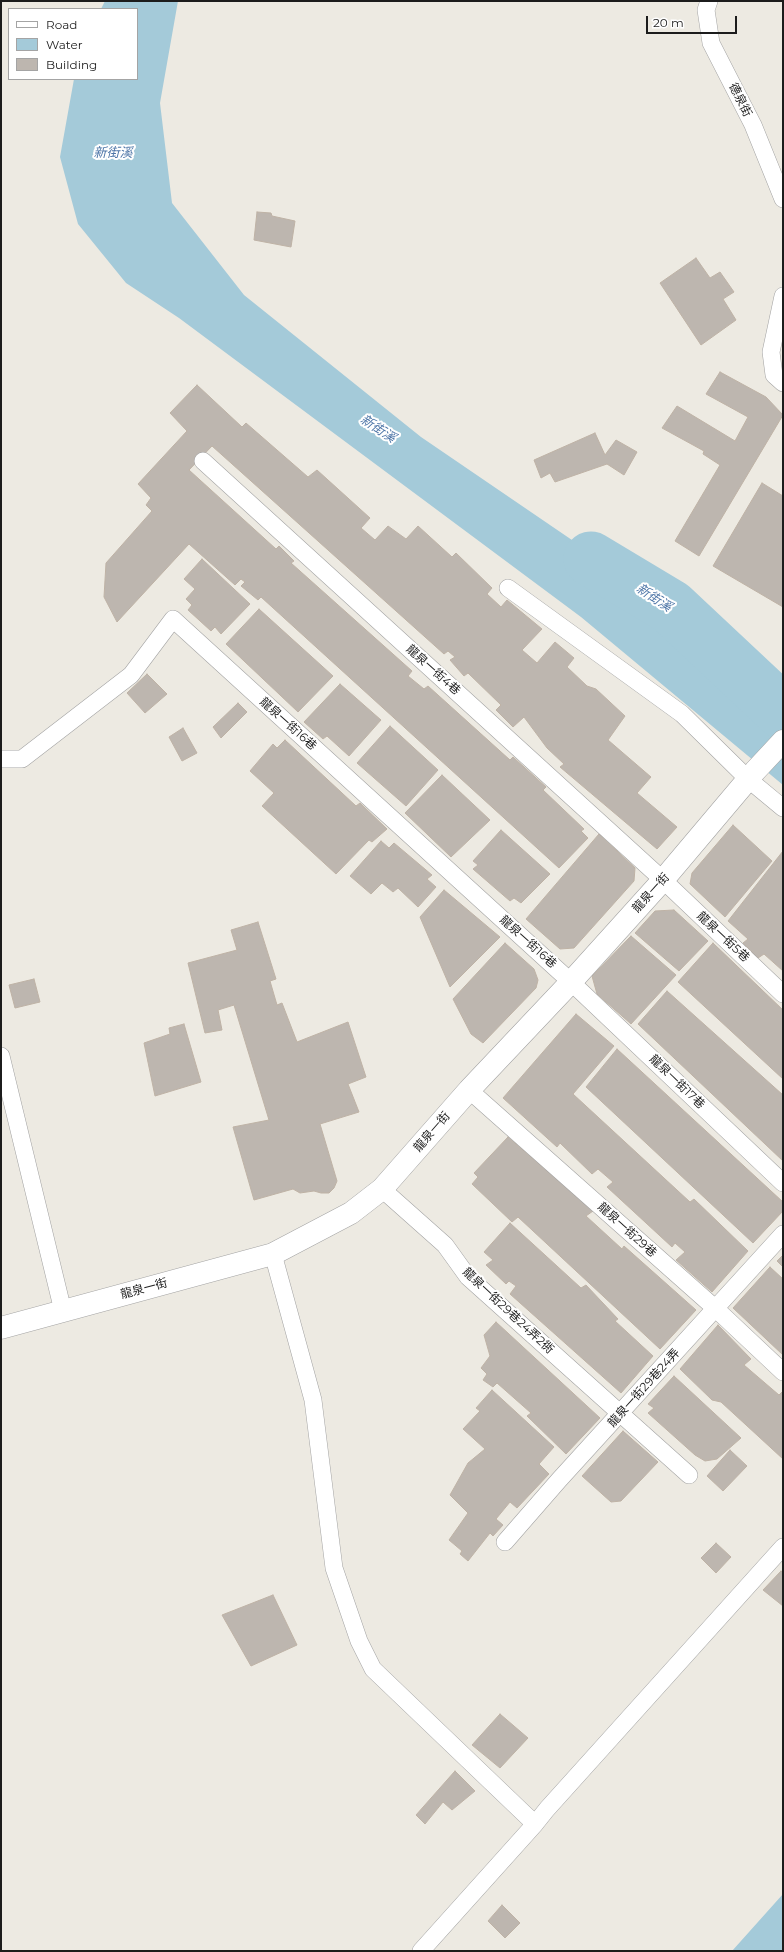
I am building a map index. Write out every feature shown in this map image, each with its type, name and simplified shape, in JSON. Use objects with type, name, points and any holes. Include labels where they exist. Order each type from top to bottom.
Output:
[{"type":"street","name":"龍泉一街","points":[[1,1328],[273,1254],[351,1212],[382,1189],[469,1090],[571,982],[663,880],[751,775],[783,741]]},
{"type":"lane","name":"德泉街","points":[[709,1],[706,10],[711,43],[753,125],[783,199]]},
{"type":"lane","points":[[783,296],[771,352],[774,375],[783,383]]},
{"type":"lane","name":"龍泉一街4巷","points":[[203,461],[663,880]]},
{"type":"lane","points":[[508,588],[682,714],[751,775],[783,808]]},
{"type":"lane","name":"龍泉一街16巷","points":[[1,759],[22,759],[131,675],[173,619],[571,982]]},
{"type":"lane","name":"龍泉一街5巷","points":[[663,880],[783,994]]},
{"type":"lane","name":"龍泉一街17巷","points":[[571,982],[783,1183]]},
{"type":"lane","points":[[1,1056],[63,1311]]},
{"type":"lane","name":"龍泉一街29巷","points":[[469,1090],[716,1309],[783,1372]]},
{"type":"lane","name":"龍泉一街29巷24弄2衖","points":[[382,1189],[445,1245],[468,1277],[689,1475]]},
{"type":"lane","name":"龍泉一街29巷24弄","points":[[505,1542],[783,1234]]},
{"type":"lane","points":[[273,1254],[313,1400],[334,1568],[359,1641],[373,1669],[535,1824]]},
{"type":"lane","points":[[422,1951],[547,1809],[783,1547]]},
{"type":"water","name":"新街溪","points":[[105,1],[178,1],[160,103],[172,203],[244,295],[421,437],[783,684],[783,785],[581,617],[179,318],[126,283],[78,224],[60,157],[74,80],[138,80],[138,8],[102,8]]},
{"type":"water","points":[[783,1894],[783,1951],[732,1951]]},
{"type":"building","points":[[257,212],[271,213],[272,216],[295,221],[291,247],[254,240]]},
{"type":"building","points":[[696,258],[710,278],[720,272],[734,292],[723,299],[736,320],[701,345],[660,283]]},
{"type":"building","points":[[720,372],[766,397],[783,415],[699,556],[675,541],[720,465],[703,454],[704,451],[662,428],[677,406],[735,441],[748,417],[706,394]]},
{"type":"building","points":[[197,385],[242,427],[246,423],[308,477],[317,470],[370,518],[361,528],[375,540],[388,526],[406,539],[418,526],[452,557],[456,553],[492,588],[487,594],[501,607],[507,600],[542,629],[522,650],[537,663],[555,642],[574,658],[567,667],[587,686],[596,689],[625,716],[608,740],[651,777],[637,793],[677,827],[657,849],[560,767],[564,764],[547,748],[524,717],[513,727],[496,710],[501,705],[468,673],[464,676],[450,660],[455,657],[448,651],[444,654],[212,446],[189,470],[276,549],[279,546],[294,561],[291,563],[412,671],[408,676],[424,689],[428,686],[510,760],[513,757],[546,787],[543,790],[584,829],[581,831],[588,838],[559,868],[261,597],[258,600],[241,586],[245,582],[241,579],[235,585],[189,544],[117,622],[104,597],[106,563],[152,511],[146,505],[151,498],[138,484],[187,431],[170,413]]},
{"type":"building","points":[[595,433],[605,455],[616,440],[637,452],[624,475],[607,464],[555,482],[550,473],[541,478],[534,460]]},
{"type":"building","points":[[762,483],[783,496],[783,607],[713,566]]},
{"type":"building","points":[[202,559],[250,604],[221,634],[215,627],[211,631],[188,610],[192,605],[186,599],[195,589],[184,579]]},
{"type":"building","points":[[259,609],[333,676],[298,712],[226,644]]},
{"type":"building","points":[[147,674],[167,694],[145,713],[127,693]]},
{"type":"building","points":[[340,684],[381,720],[349,756],[327,736],[323,739],[304,722]]},
{"type":"building","points":[[238,703],[247,712],[221,738],[213,727]]},
{"type":"building","points":[[390,726],[438,770],[406,806],[357,763]]},
{"type":"building","points":[[183,728],[197,753],[182,761],[169,737]]},
{"type":"building","points":[[285,740],[356,806],[360,803],[387,829],[372,842],[369,840],[336,874],[262,806],[274,793],[250,771],[273,744],[277,748]]},
{"type":"building","points":[[442,775],[490,820],[451,857],[405,813]]},
{"type":"building","points":[[733,825],[772,861],[725,917],[690,884],[692,873]]},
{"type":"building","points":[[501,830],[550,874],[521,903],[514,898],[510,901],[473,869],[478,865],[473,861]]},
{"type":"building","points":[[599,834],[635,868],[634,881],[574,948],[560,949],[526,919]]},
{"type":"building","points":[[381,841],[389,848],[394,843],[432,875],[427,879],[436,887],[418,907],[398,888],[393,892],[382,883],[371,894],[350,876]]},
{"type":"building","points":[[783,851],[783,971],[764,954],[758,958],[743,943],[748,939],[728,921]]},
{"type":"building","points":[[444,890],[500,937],[450,987],[420,917]]},
{"type":"building","points":[[674,910],[708,941],[679,971],[635,933],[655,911]]},
{"type":"building","points":[[258,922],[276,979],[270,981],[277,1005],[282,1003],[297,1042],[348,1022],[366,1077],[348,1084],[359,1112],[320,1124],[337,1181],[334,1188],[329,1193],[314,1191],[300,1193],[293,1189],[254,1200],[233,1127],[269,1120],[234,1005],[218,1010],[222,1030],[205,1033],[188,963],[237,950],[231,930]]},
{"type":"building","points":[[631,936],[676,975],[631,1024],[597,994],[592,976]]},
{"type":"building","points":[[505,943],[534,969],[538,980],[536,988],[483,1043],[471,1034],[453,999]]},
{"type":"building","points":[[713,943],[783,1010],[783,1079],[678,982]]},
{"type":"building","points":[[34,979],[40,1002],[15,1008],[9,985]]},
{"type":"building","points":[[667,991],[783,1095],[783,1161],[638,1024]]},
{"type":"building","points":[[576,1014],[614,1046],[573,1094],[690,1202],[694,1199],[748,1251],[712,1292],[676,1260],[685,1252],[675,1243],[672,1247],[607,1187],[613,1182],[598,1169],[592,1174],[560,1143],[557,1147],[503,1098]]},
{"type":"building","points":[[184,1024],[201,1082],[155,1096],[144,1043],[170,1034],[169,1028]]},
{"type":"building","points":[[617,1049],[783,1202],[783,1211],[753,1243],[586,1087]]},
{"type":"building","points":[[508,1137],[593,1211],[586,1216],[622,1249],[624,1246],[696,1310],[660,1349],[518,1217],[512,1222],[472,1184],[478,1177],[474,1173]]},
{"type":"building","points":[[510,1223],[581,1288],[586,1285],[618,1319],[615,1321],[653,1356],[621,1393],[510,1294],[516,1286],[509,1281],[506,1284],[486,1265],[493,1260],[484,1252]]},
{"type":"building","points":[[783,1255],[783,1267],[777,1261]]},
{"type":"building","points":[[770,1267],[783,1279],[783,1355],[733,1308]]},
{"type":"building","points":[[496,1322],[600,1418],[566,1454],[527,1416],[531,1413],[497,1383],[493,1387],[483,1380],[487,1374],[481,1368],[490,1356],[484,1335]]},
{"type":"building","points":[[718,1325],[751,1359],[744,1365],[779,1395],[783,1391],[783,1459],[721,1402],[712,1400],[680,1369]]},
{"type":"building","points":[[674,1376],[741,1438],[717,1459],[705,1461],[695,1455],[648,1413],[654,1408],[648,1404]]},
{"type":"building","points":[[492,1390],[554,1447],[539,1464],[549,1474],[517,1508],[510,1502],[496,1519],[503,1525],[493,1536],[490,1533],[468,1561],[460,1554],[462,1551],[449,1540],[468,1513],[450,1495],[468,1463],[485,1449],[463,1429],[480,1411],[476,1408]]},
{"type":"building","points":[[623,1431],[658,1462],[621,1501],[611,1502],[582,1476]]},
{"type":"building","points":[[730,1450],[747,1466],[723,1491],[707,1476]]},
{"type":"building","points":[[716,1543],[731,1557],[716,1573],[701,1558]]},
{"type":"building","points":[[781,1571],[783,1573],[783,1606],[763,1590]]},
{"type":"building","points":[[273,1595],[297,1645],[251,1666],[222,1615]]},
{"type":"building","points":[[500,1714],[528,1738],[500,1768],[472,1745]]},
{"type":"building","points":[[455,1771],[475,1791],[452,1810],[443,1802],[425,1824],[416,1815]]},
{"type":"building","points":[[502,1905],[520,1923],[505,1938],[488,1921]]},
{"type":"waterway","name":"新街溪","points":[[591,559],[671,607],[783,712]]}]
